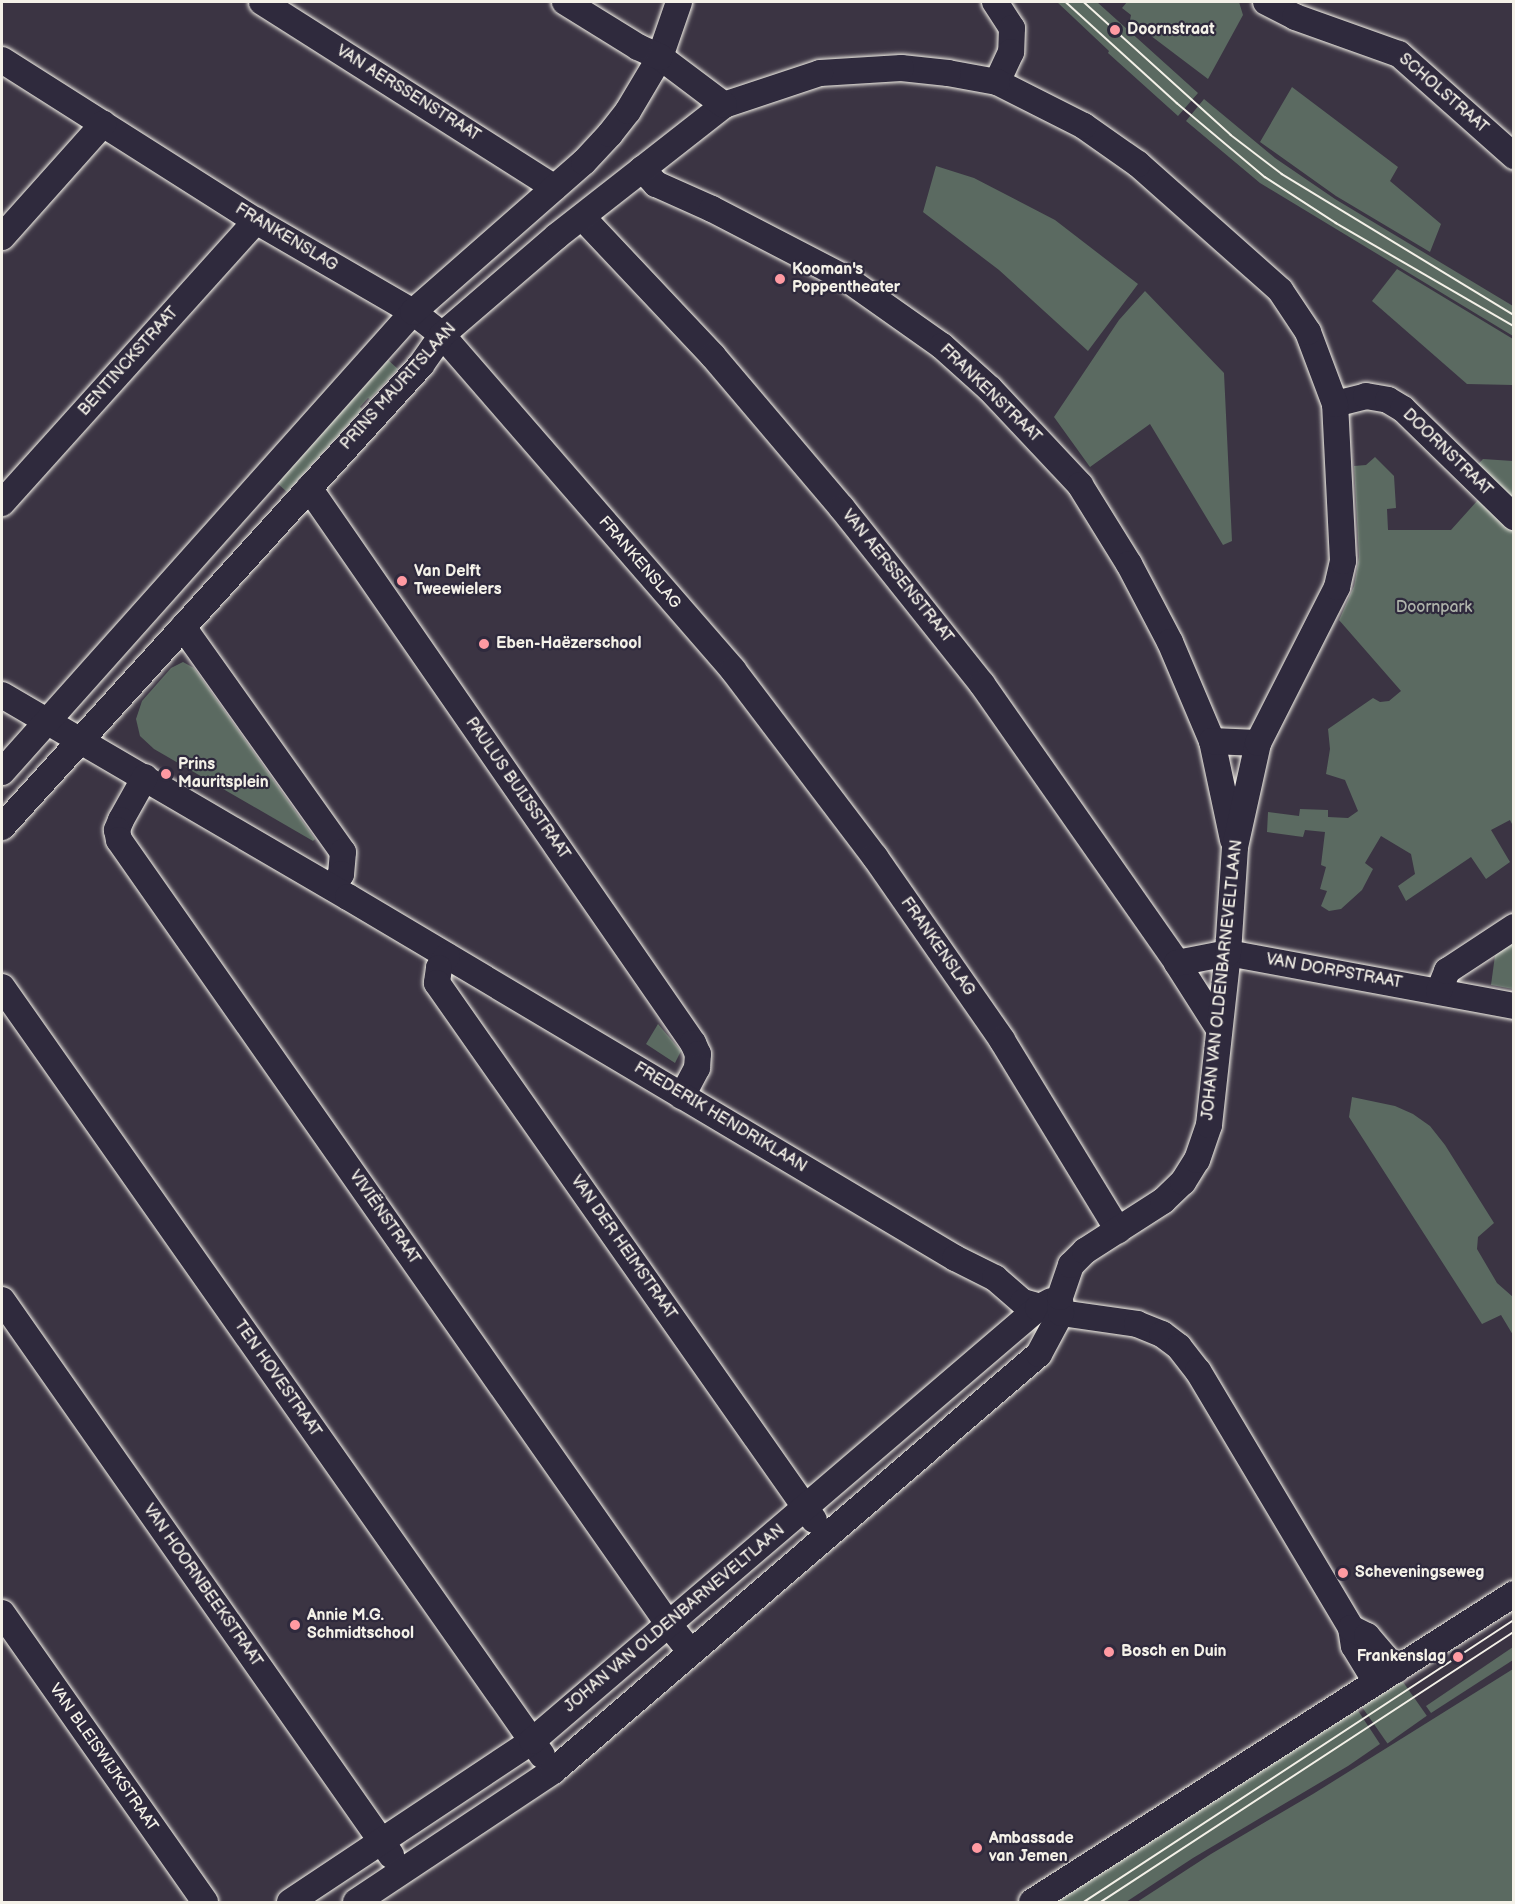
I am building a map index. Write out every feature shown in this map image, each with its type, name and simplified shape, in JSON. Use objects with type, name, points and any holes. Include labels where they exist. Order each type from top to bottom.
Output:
[{"type":"street","name":"VAN AERSSENSTRAAT","points":[[262,2],[554,187]]},
{"type":"street","points":[[565,2],[638,47],[660,57],[724,105]]},
{"type":"street","points":[[2,772],[413,312],[610,134],[628,111],[660,57],[679,2]]},
{"type":"street","points":[[995,2],[1012,28],[1011,52],[996,82],[1084,126],[1138,164],[1280,290],[1308,332],[1335,404]]},
{"type":"street","name":"SCHOLSTRAAT","points":[[1266,2],[1295,17],[1399,54],[1514,156]]},
{"type":"street","name":"FRANKENSLAG","points":[[2,60],[256,221],[413,312],[442,335],[733,670],[875,857],[1002,1040],[1118,1230]]},
{"type":"street","name":"PRINS MAURITSLAAN","points":[[183,627],[421,364],[442,335],[557,237],[724,105],[820,73],[860,69],[901,68],[996,82]]},
{"type":"street","points":[[2,237],[103,124]]},
{"type":"street","name":"FRANKENSTRAAT","points":[[642,169],[656,183],[722,214],[847,279],[942,346],[990,389],[1080,485],[1129,564],[1170,642],[1212,741],[1235,847]]},
{"type":"street","name":"VAN AERSSENSTRAAT","points":[[583,218],[713,356],[842,508],[982,684],[1177,963],[1219,1029]]},
{"type":"street","name":"BENTINCKSTRAAT","points":[[2,502],[256,221]]},
{"type":"street","name":"DOORNSTRAAT","points":[[1335,404],[1366,396],[1388,400],[1403,409],[1514,517]]},
{"type":"street","name":"JOHAN VAN OLDENBARNEVELTLAAN","points":[[356,1902],[553,1771],[1039,1354],[1053,1306],[1071,1265],[1085,1251],[1163,1201],[1183,1182],[1197,1160],[1209,1125],[1228,953],[1235,847],[1258,743],[1337,587],[1343,561],[1335,404]]},
{"type":"street","name":"PAULUS BUIJSSTRAAT","points":[[309,488],[693,1042],[698,1054],[697,1068],[682,1096]]},
{"type":"street","points":[[2,827],[183,627],[344,852],[341,874],[333,888]]},
{"type":"street","points":[[2,695],[447,956]]},
{"type":"street","points":[[1212,741],[1258,743]]},
{"type":"street","name":"VIVIËNSTRAAT","points":[[145,777],[120,820],[117,830],[119,840],[669,1625],[691,1652]]},
{"type":"street","points":[[1439,992],[1447,971],[1514,927]]},
{"type":"street","points":[[1177,963],[1228,953]]},
{"type":"street","name":"VAN DORPSTRAAT","points":[[1228,953],[1514,1006]]},
{"type":"street","name":"FREDERIK HENDRIKLAAN","points":[[447,956],[955,1258],[995,1278],[1023,1302],[1053,1306]]},
{"type":"street","name":"VAN DER HEIMSTRAAT","points":[[447,956],[439,968],[437,983],[806,1507],[825,1538]]},
{"type":"street","name":"TEN HOVESTRAAT","points":[[2,987],[553,1771]]},
{"type":"street","name":"VAN HOORNBEEKSTRAAT","points":[[2,1300],[402,1872]]},
{"type":"street","points":[[1053,1306],[1137,1324],[1162,1334],[1179,1347],[1194,1365],[1352,1628],[1367,1636],[1386,1676]]},
{"type":"street","name":"JOHAN VAN OLDENBARNEVELTLAAN","points":[[290,1902],[382,1843],[532,1741],[806,1507],[1053,1306]]},
{"type":"street","points":[[1032,1902],[1514,1594]]},
{"type":"street","name":"VAN BLEISWIJKSTRAAT","points":[[2,1613],[205,1902]]},
{"type":"green space","points":[[1057,2],[1097,2],[1198,93],[1178,116],[1108,53],[1109,51]]},
{"type":"green space","points":[[1127,2],[1239,2],[1243,15],[1208,79],[1130,20],[1131,15],[1122,8]]},
{"type":"green space","points":[[1292,87],[1398,167],[1390,181],[1441,224],[1430,252],[1336,196],[1260,142]]},
{"type":"green space","points":[[1204,99],[1275,158],[1335,199],[1513,306],[1513,336],[1260,183],[1186,121]]},
{"type":"green space","points":[[936,166],[974,178],[1055,220],[1138,284],[1088,351],[999,270],[923,212]]},
{"type":"green space","points":[[1397,269],[1513,339],[1513,385],[1467,384],[1372,301]]},
{"type":"green space","points":[[1145,291],[1224,373],[1232,541],[1223,545],[1150,424],[1090,467],[1054,417],[1119,320]]},
{"type":"green space","points":[[388,360],[398,369],[370,399],[368,398],[360,407],[362,409],[287,492],[277,483]]},
{"type":"green space","name":"Doornpark","points":[[1375,457],[1394,476],[1396,508],[1387,509],[1388,530],[1451,530],[1486,491],[1469,474],[1483,459],[1513,461],[1513,826],[1510,820],[1491,830],[1510,862],[1486,879],[1471,857],[1406,901],[1398,886],[1415,874],[1411,854],[1381,836],[1365,863],[1373,869],[1362,890],[1341,909],[1329,911],[1321,906],[1327,891],[1320,889],[1326,867],[1321,865],[1325,832],[1305,830],[1303,837],[1267,832],[1268,812],[1299,816],[1300,809],[1328,810],[1328,817],[1348,818],[1358,811],[1345,780],[1326,774],[1330,749],[1328,729],[1373,698],[1380,702],[1389,701],[1401,691],[1339,620],[1354,586],[1359,557],[1354,466],[1366,465]]},
{"type":"green space","name":"Prins Mauritsplein","points":[[183,662],[194,668],[315,839],[313,841],[154,749],[140,736],[136,719],[142,701],[171,668]]},
{"type":"green space","points":[[1513,939],[1513,989],[1491,985],[1496,948]]},
{"type":"green space","points":[[658,1024],[681,1051],[675,1063],[646,1044]]},
{"type":"green space","points":[[1352,1097],[1395,1106],[1413,1114],[1430,1126],[1445,1145],[1494,1223],[1478,1237],[1477,1249],[1497,1283],[1513,1297],[1513,1335],[1501,1315],[1482,1324],[1349,1117]]},
{"type":"green space","points":[[1513,1647],[1513,1660],[1431,1713],[1426,1706]]},
{"type":"green space","points":[[1513,1669],[1513,1902],[1137,1902],[1211,1854],[1313,1794]]},
{"type":"green space","points":[[1401,1679],[1427,1716],[1387,1743],[1362,1707]]},
{"type":"green space","points":[[1353,1703],[1380,1744],[1348,1766],[1193,1858],[1126,1902],[1050,1902]]},
{"type":"tram line","points":[[1066,2],[1177,103],[1265,177],[1336,223],[1514,326]]},
{"type":"tram line","points":[[1084,2],[1231,135],[1282,174],[1514,315]]},
{"type":"tram line","points":[[1084,1902],[1514,1620]]},
{"type":"tram line","points":[[1101,1902],[1514,1632]]},
{"type":"place","name":"Doornstraat","points":[[1115,30]]},
{"type":"place","name":"Kooman's Poppentheater","points":[[780,279]]},
{"type":"place","name":"Van Delft Tweewielers","points":[[402,581]]},
{"type":"place","name":"Eben-Haëzerschool","points":[[484,644]]},
{"type":"place","name":"Prins Mauritsplein","points":[[166,774]]},
{"type":"place","name":"Scheveningseweg","points":[[1343,1573]]},
{"type":"place","name":"Annie M.G. Schmidtschool","points":[[295,1625]]},
{"type":"place","name":"Bosch en Duin","points":[[1109,1652]]},
{"type":"place","name":"Frankenslag","points":[[1458,1657]]},
{"type":"place","name":"Ambassade van Jemen","points":[[977,1848]]}]
